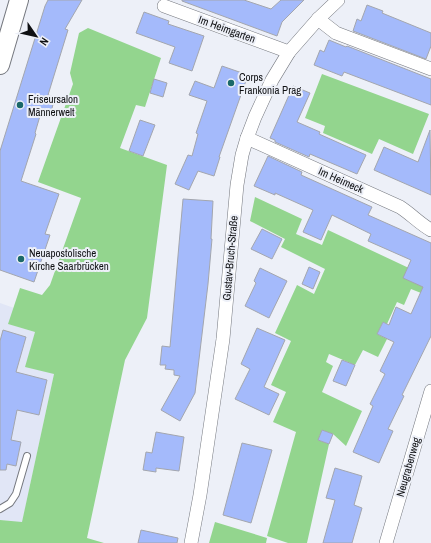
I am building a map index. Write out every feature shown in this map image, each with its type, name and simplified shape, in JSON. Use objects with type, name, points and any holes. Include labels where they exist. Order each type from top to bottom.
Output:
[{"type":"main road","points":[[0,65],[20,0]]},
{"type":"street","name":"Gustav-Bruch-Straße","points":[[191,543],[200,495],[223,339],[237,185],[246,138],[272,80],[290,52],[318,19],[338,0]]},
{"type":"street","name":"Im Heimgarten","points":[[164,6],[290,52]]},
{"type":"street","points":[[318,19],[331,30],[346,37],[431,69]]},
{"type":"street","name":"Im Heimeck","points":[[246,138],[400,207],[431,230]]},
{"type":"street","name":"Neugrabenweg","points":[[386,543],[431,391]]},
{"type":"lane","points":[[0,509],[10,503],[16,494],[21,482],[27,456]]},
{"type":"shaded area","points":[[0,303],[14,308],[9,324],[35,332],[54,374],[22,523],[0,520]]},
{"type":"green space","points":[[88,28],[161,58],[145,107],[136,105],[120,148],[167,165],[147,318],[125,360],[87,538],[104,543],[0,543],[0,520],[22,522],[54,374],[25,367],[35,332],[8,324],[20,288],[42,295],[50,285],[81,198],[38,182],[73,84],[70,73],[79,33]]},
{"type":"green space","points":[[322,74],[429,114],[413,154],[379,139],[372,154],[323,133],[325,126],[305,118]]},
{"type":"green space","points":[[255,197],[302,219],[296,234],[322,245],[328,230],[428,277],[421,293],[411,289],[404,305],[397,302],[387,324],[383,322],[377,334],[387,339],[378,357],[363,350],[355,365],[329,354],[326,362],[333,366],[322,392],[362,411],[346,446],[333,434],[322,430],[318,440],[329,444],[307,543],[288,543],[267,536],[296,432],[273,422],[286,392],[271,385],[291,341],[275,333],[297,285],[314,294],[325,269],[281,247],[285,239],[250,221]]},
{"type":"green space","points":[[215,522],[267,538],[266,543],[209,543]]},
{"type":"building","points":[[48,0],[82,0],[65,29],[68,30],[48,95],[55,97],[51,112],[42,109],[35,133],[36,134],[21,181],[59,194],[45,234],[50,235],[34,282],[0,270],[0,151]]},
{"type":"building","points":[[182,0],[244,0],[271,9],[281,0],[304,0],[282,22],[277,36]]},
{"type":"building","points":[[367,5],[383,11],[382,13],[431,33],[431,46],[426,59],[353,31],[357,19],[361,21]]},
{"type":"building","points":[[144,12],[169,21],[168,24],[204,36],[192,71],[169,63],[175,47],[136,33]]},
{"type":"building","points":[[329,40],[431,79],[431,105],[344,72],[342,76],[314,65],[320,50],[324,52]]},
{"type":"building","points":[[222,66],[248,75],[219,157],[214,176],[198,171],[189,190],[175,184],[188,155],[192,156],[198,134],[196,133],[207,101],[189,95],[195,81],[214,88]]},
{"type":"building","points":[[154,79],[167,83],[163,97],[150,93]]},
{"type":"building","points":[[293,86],[310,93],[297,122],[320,132],[319,134],[366,155],[357,174],[310,154],[309,157],[275,142],[275,140],[270,138]]},
{"type":"building","points":[[140,120],[155,125],[143,156],[129,151]]},
{"type":"building","points":[[430,130],[431,195],[374,170],[384,147],[418,162]]},
{"type":"building","points":[[268,156],[302,172],[301,175],[372,207],[368,215],[431,243],[431,336],[402,395],[404,396],[388,429],[393,431],[379,463],[353,452],[373,406],[370,404],[385,374],[380,371],[394,342],[377,334],[383,322],[389,325],[396,307],[411,314],[423,287],[403,278],[411,260],[368,241],[371,234],[332,215],[321,240],[303,232],[313,210],[275,193],[275,195],[254,186]]},
{"type":"building","points":[[183,199],[213,201],[212,239],[208,284],[195,393],[180,421],[161,410],[180,376],[174,375],[174,370],[165,369],[166,365],[160,365],[162,346],[170,347]]},
{"type":"building","points":[[262,229],[282,239],[272,259],[251,249]]},
{"type":"building","points":[[309,267],[320,272],[313,289],[302,284]]},
{"type":"building","points":[[260,268],[287,281],[269,318],[245,306],[256,283],[254,281]]},
{"type":"building","points":[[257,328],[285,340],[264,387],[279,394],[269,415],[235,399],[250,369],[241,364]]},
{"type":"building","points":[[3,330],[26,337],[16,372],[47,380],[39,415],[17,410],[11,440],[21,442],[16,466],[7,464],[6,470],[0,470],[0,341]]},
{"type":"building","points":[[342,360],[355,365],[346,386],[333,381]]},
{"type":"building","points":[[322,430],[333,434],[329,444],[318,440]]},
{"type":"building","points":[[156,432],[184,437],[179,471],[156,468],[156,472],[143,470],[146,452],[152,453]]},
{"type":"building","points":[[242,443],[272,450],[251,523],[223,515]]},
{"type":"building","points":[[335,468],[362,476],[354,505],[362,508],[352,543],[323,543],[335,500],[326,498]]},
{"type":"building","points":[[141,530],[178,538],[177,543],[138,543]]},
{"type":"place","name":"Corps Frankonia Prag","points":[[231,83]]},
{"type":"place","name":"Friseursalon Männerwelt","points":[[20,105]]},
{"type":"place","name":"Neuapostolische Kirche Saarbrücken","points":[[21,259]]}]
